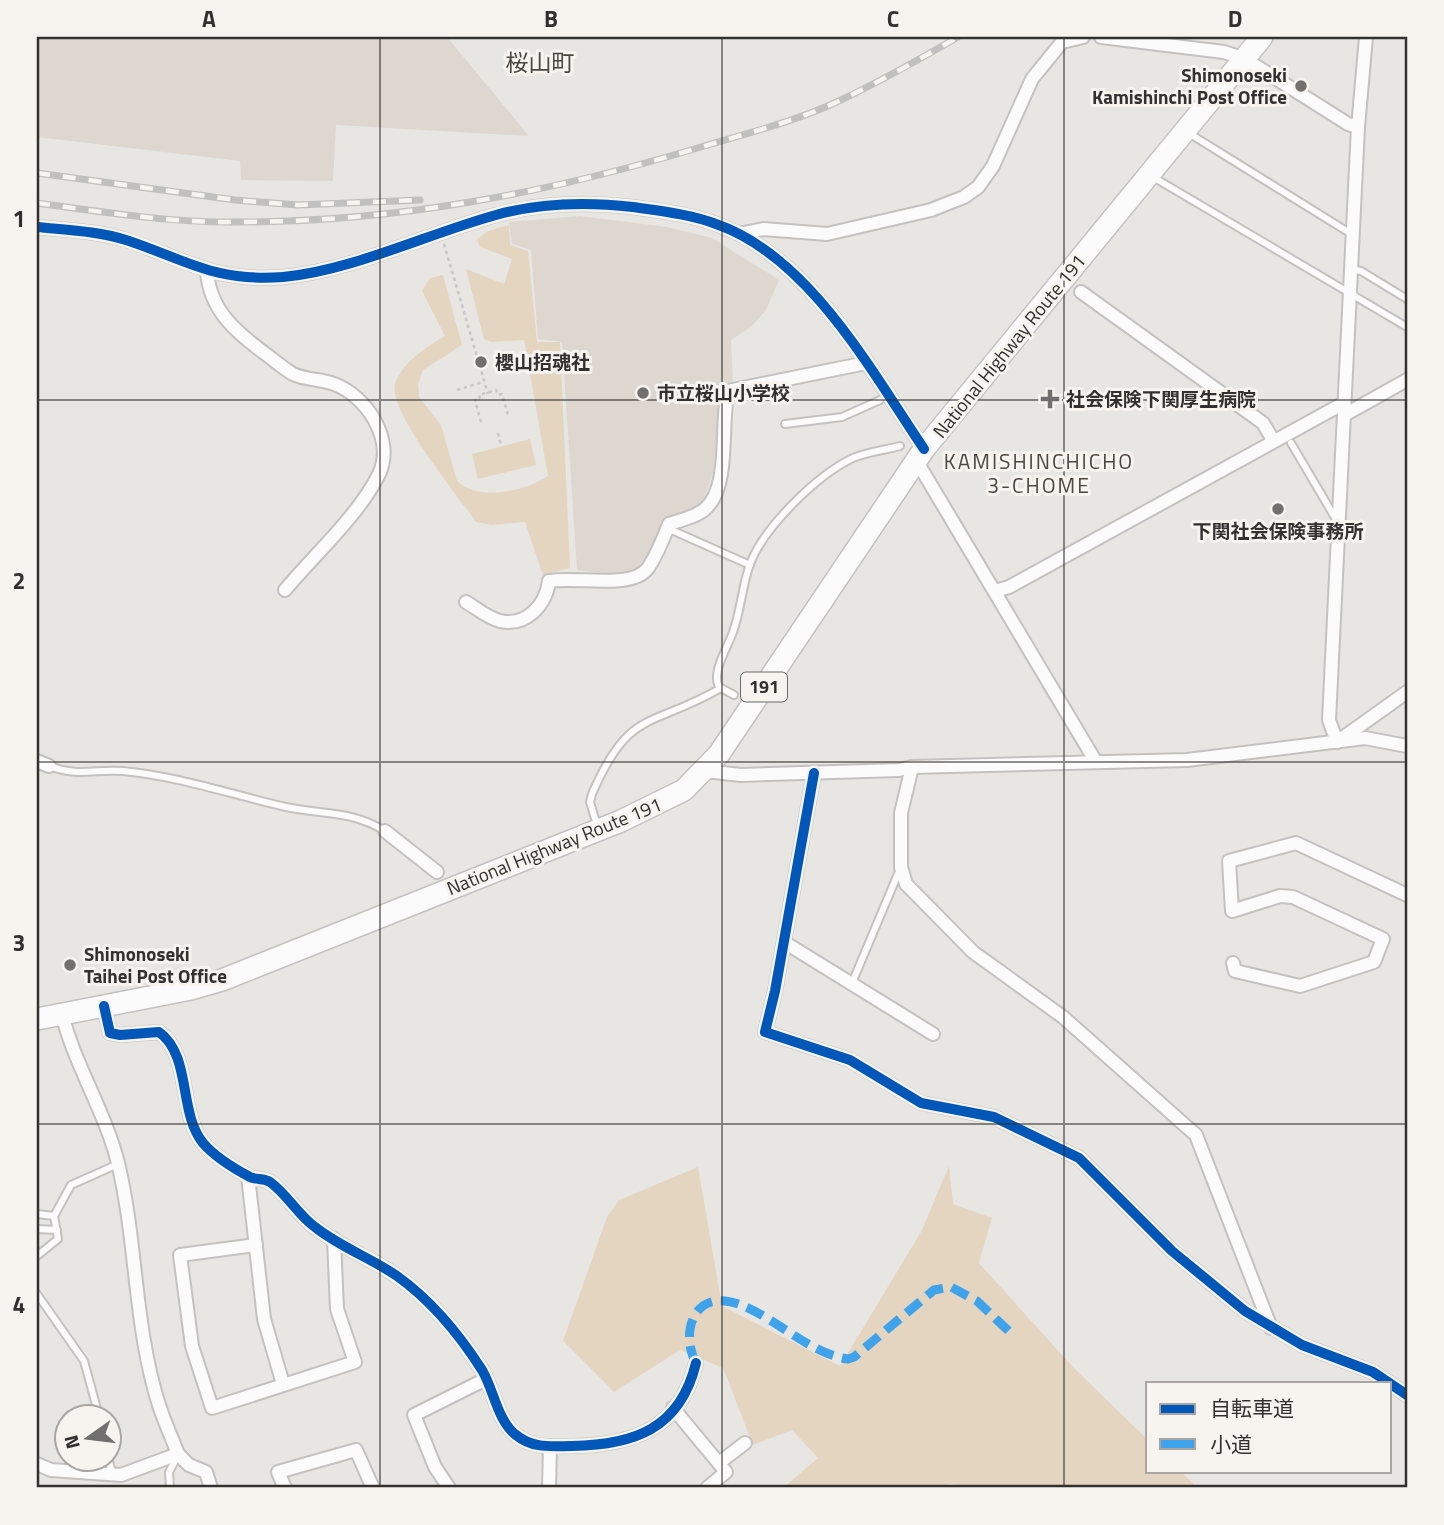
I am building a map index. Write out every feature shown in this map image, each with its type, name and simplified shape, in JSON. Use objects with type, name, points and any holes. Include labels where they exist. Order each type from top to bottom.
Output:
[{"type":"highway","name":"National Highway Route 191","points":[[37,1019],[191,989],[222,980],[599,830],[673,796],[705,771],[913,452],[1149,175],[1262,37]]},
{"type":"street","points":[[738,234],[763,229],[827,234],[931,210],[964,197],[978,187],[993,166],[1032,79],[1062,42],[1083,37]]},
{"type":"street","points":[[1101,37],[1224,52],[1245,59],[1358,127]]},
{"type":"street","points":[[1337,742],[1329,720],[1358,127],[1366,37]]},
{"type":"street","points":[[37,227],[125,240],[222,276],[285,277],[338,265],[495,215],[569,205],[609,204],[653,210],[717,224],[738,234],[794,274],[866,363],[913,452],[1096,762]]},
{"type":"street","points":[[208,272],[209,289],[232,328],[293,374],[346,390],[365,407],[383,439],[384,454],[379,474],[359,503],[285,590]]},
{"type":"street","points":[[1081,292],[1263,423],[1273,440]]},
{"type":"street","points":[[466,602],[496,620],[514,620],[532,615],[548,591],[549,582],[567,578],[633,579],[647,570],[669,524],[699,513],[712,501],[725,458],[723,431],[728,391],[866,363]]},
{"type":"street","points":[[995,591],[1009,587],[1207,481],[1273,440],[1407,380]]},
{"type":"street","points":[[1337,742],[1407,692]]},
{"type":"street","points":[[705,771],[741,775],[899,770],[912,767],[1187,760],[1365,738],[1407,746]]},
{"type":"street","points":[[912,767],[901,813],[901,867],[906,884],[974,952],[1063,1017],[1116,1068],[1184,1122],[1196,1135],[1271,1328]]},
{"type":"street","points":[[814,773],[765,1032],[850,1060],[921,1103],[994,1117],[1079,1158],[1194,1271],[1271,1328],[1302,1345],[1373,1372],[1388,1382]]},
{"type":"street","points":[[385,831],[437,872]]},
{"type":"street","points":[[1233,963],[1235,971],[1300,986],[1374,962],[1384,939],[1293,897],[1280,896],[1232,911],[1229,861],[1296,843],[1407,895]]},
{"type":"street","points":[[784,942],[933,1034]]},
{"type":"street","points":[[104,1006],[110,1033],[120,1035],[159,1031],[166,1037],[183,1084],[188,1115],[200,1139],[211,1153],[248,1176],[268,1180],[314,1227],[396,1276],[439,1311],[486,1380],[513,1432],[532,1444],[550,1446],[624,1442],[642,1435],[673,1409],[689,1390],[696,1363]]},
{"type":"street","points":[[62,1014],[69,1044],[97,1104],[118,1164],[149,1363],[159,1404],[178,1454],[189,1465],[206,1472],[211,1488]]},
{"type":"street","points":[[248,1176],[264,1319],[283,1384]]},
{"type":"street","points":[[256,1245],[180,1255],[192,1346],[212,1408],[355,1362],[337,1309],[334,1238]]},
{"type":"street","points":[[449,1488],[435,1467],[414,1415],[486,1380]]},
{"type":"street","points":[[1392,1385],[1407,1395]]},
{"type":"street","points":[[673,1409],[726,1472],[707,1488]]},
{"type":"street","points":[[719,1463],[745,1443]]},
{"type":"street","points":[[549,1488],[550,1446]]},
{"type":"street","points":[[285,1488],[278,1472],[356,1450],[373,1488]]},
{"type":"street","points":[[37,1464],[51,1470],[117,1474],[178,1454]]},
{"type":"street","points":[[114,1488],[117,1474]]},
{"type":"lane","points":[[1185,131],[1353,235]]},
{"type":"lane","points":[[1149,175],[1407,327]]},
{"type":"lane","points":[[1351,270],[1361,271],[1407,299]]},
{"type":"lane","points":[[785,424],[842,417],[880,400]]},
{"type":"lane","points":[[1291,443],[1339,526]]},
{"type":"lane","points":[[734,695],[721,688],[716,677],[734,629],[755,552],[788,510],[835,469],[857,457],[913,452]]},
{"type":"lane","points":[[667,528],[750,565]]},
{"type":"lane","points":[[599,830],[590,802],[619,743],[640,724],[721,688]]},
{"type":"lane","points":[[43,763],[68,773],[122,771],[246,796],[285,807],[358,817],[385,831]]},
{"type":"lane","points":[[852,983],[901,867]]},
{"type":"lane","points":[[37,1256],[58,1239],[54,1216],[71,1185],[118,1164]]},
{"type":"lane","points":[[37,1214],[54,1216]]},
{"type":"lane","points":[[37,1229],[57,1230]]},
{"type":"lane","points":[[37,1294],[84,1361],[95,1402]]},
{"type":"lane","points":[[170,1488],[169,1472],[178,1454]]},
{"type":"path","points":[[444,243],[486,394]]},
{"type":"path","points":[[457,390],[483,382]]},
{"type":"path","points":[[481,422],[475,400],[480,399],[478,395],[496,390],[498,395],[502,394],[508,415]]},
{"type":"path","points":[[498,433],[501,446]]},
{"type":"shaded area","points":[[37,37],[447,37],[529,136],[336,125],[333,181],[241,180],[240,161],[37,137]]},
{"type":"shaded area","name":"市立桜山小学校","points":[[580,216],[667,227],[712,238],[779,280],[766,310],[752,326],[731,340],[733,382],[720,387],[719,455],[702,504],[667,519],[655,546],[633,573],[611,574],[577,570],[562,342],[538,339],[531,250],[512,244],[509,222]]},
{"type":"shaded area","points":[[509,225],[510,245],[528,251],[537,342],[560,342],[570,568],[543,575],[525,522],[492,525],[476,522],[413,432],[395,396],[395,384],[404,368],[445,336],[422,291],[430,278],[443,275],[462,345],[423,370],[418,384],[419,397],[441,425],[457,481],[478,491],[490,493],[515,490],[548,476],[524,340],[491,342],[484,339],[466,269],[504,284],[512,259],[480,247],[477,239],[488,231]]},
{"type":"shaded area","points":[[530,439],[536,465],[478,479],[472,454]]},
{"type":"shaded area","points":[[949,1166],[953,1204],[992,1218],[979,1263],[1071,1365],[1146,1438],[1146,1472],[1181,1472],[1198,1488],[975,1488],[950,1484],[930,1488],[783,1488],[818,1458],[792,1430],[753,1445],[723,1368],[680,1350],[614,1392],[563,1341],[607,1217],[619,1200],[698,1167],[722,1306],[840,1366],[921,1232]]},
{"type":"railway","points":[[37,203],[162,219],[237,222],[355,217],[472,202],[586,178],[790,120],[856,93],[958,37]]},
{"type":"railway","points":[[37,173],[235,200],[298,205],[420,200]]},
{"type":"marked path","points":[[696,1363],[690,1342],[692,1321],[704,1305],[713,1301],[739,1304],[816,1348],[848,1359],[854,1357],[934,1290],[951,1287],[977,1301],[1015,1337]]},
{"type":"cycle path","points":[[37,227],[115,237],[201,268],[259,278],[283,277],[336,267],[496,215],[529,208],[582,204],[616,205],[695,218],[716,224],[750,240],[780,262],[809,289],[860,352],[924,449]]},
{"type":"cycle path","points":[[814,773],[775,991],[765,1032],[850,1060],[921,1103],[994,1117],[1079,1158],[1172,1251],[1245,1311],[1302,1345],[1373,1372],[1388,1382]]},
{"type":"cycle path","points":[[104,1006],[110,1033],[120,1035],[159,1032],[169,1042],[181,1069],[195,1130],[213,1153],[250,1177],[270,1182],[315,1227],[397,1276],[433,1307],[482,1370],[504,1421],[522,1439],[543,1446],[572,1446],[615,1442],[634,1437],[651,1429],[679,1404],[696,1363]]},
{"type":"cycle path","points":[[1392,1385],[1407,1395]]},
{"type":"place","name":"Shimonoseki Kamishinchi Post Office","points":[[1301,86]]},
{"type":"place","name":"櫻山招魂社","points":[[481,362]]},
{"type":"place","name":"市立桜山小学校","points":[[643,393]]},
{"type":"place","name":"社会保険下関厚生病院","points":[[1050,399]]},
{"type":"place","name":"下関社会保険事務所","points":[[1278,509]]},
{"type":"place","name":"Shimonoseki Taihei Post Office","points":[[70,965]]},
{"type":"district","name":"桜山町","points":[[540,63]]},
{"type":"district","name":"KAMISHINCHICHO 3-CHOME","points":[[1039,474]]}]
